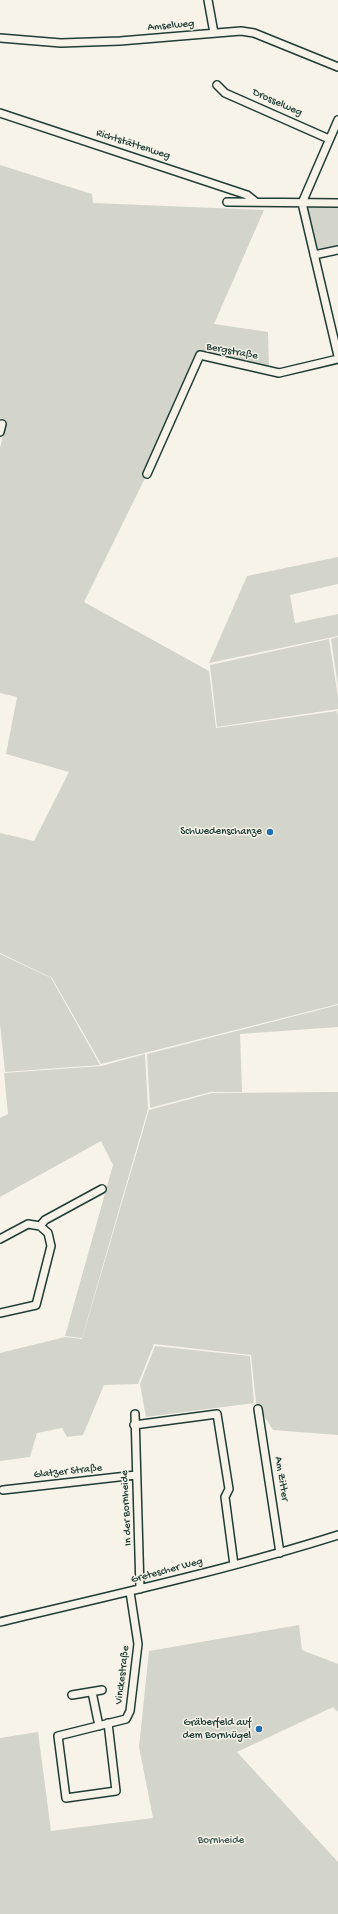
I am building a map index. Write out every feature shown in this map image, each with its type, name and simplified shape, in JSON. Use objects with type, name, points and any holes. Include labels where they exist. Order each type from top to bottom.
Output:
[{"type":"street","points":[[208,0],[214,33]]},
{"type":"street","name":"Amselweg","points":[[0,38],[61,43],[120,41],[240,31],[254,34],[338,67]]},
{"type":"street","name":"Drosselweg","points":[[217,85],[225,93],[329,139]]},
{"type":"street","name":"Richtstättenweg","points":[[0,113],[247,195],[256,202]]},
{"type":"street","points":[[338,120],[302,203],[338,356]]},
{"type":"street","name":"Richtstättenweg","points":[[227,202],[338,203]]},
{"type":"street","points":[[314,255],[338,250]]},
{"type":"street","name":"Bergstraße","points":[[147,474],[200,355],[279,373],[338,359]]},
{"type":"street","points":[[0,432],[2,424]]},
{"type":"street","points":[[40,1226],[45,1220],[102,1189]]},
{"type":"street","points":[[0,1239],[28,1224],[40,1226],[48,1233],[51,1246],[36,1305],[0,1312]]},
{"type":"street","name":"Am Zitter","points":[[258,1409],[280,1553]]},
{"type":"street","name":"In der Bornheide","points":[[134,1414],[140,1589]]},
{"type":"street","points":[[134,1425],[217,1414],[229,1489],[225,1497],[234,1565]]},
{"type":"street","name":"Glatzer Straße","points":[[3,1490],[136,1475]]},
{"type":"street","name":"Gretescher Weg","points":[[0,1622],[130,1592],[280,1553],[338,1535]]},
{"type":"street","name":"Vinckestraße","points":[[108,1723],[116,1791],[66,1798],[58,1736],[108,1723],[126,1719],[130,1711],[138,1644],[130,1592]]},
{"type":"street","points":[[72,1695],[102,1690]]},
{"type":"street","points":[[92,1692],[99,1726]]},
{"type":"green space","points":[[0,165],[92,194],[93,203],[264,210],[214,324],[268,332],[269,368],[200,355],[147,474],[84,602],[209,671],[216,728],[337,711],[338,716],[338,1004],[101,1064],[52,978],[0,953],[0,833],[34,841],[69,772],[6,754],[17,697],[0,693],[0,448],[4,431],[0,430]]},
{"type":"green space","points":[[305,206],[338,206],[338,245],[315,249]]},
{"type":"green space","points":[[338,557],[338,584],[290,595],[295,623],[338,614],[338,636],[209,663],[247,576]]},
{"type":"green space","points":[[338,637],[338,687],[331,639]]},
{"type":"green space","points":[[329,639],[338,697],[338,709],[217,727],[210,665]]},
{"type":"green space","points":[[0,954],[51,978],[100,1065],[5,1072],[0,1024]]},
{"type":"green space","points":[[338,1005],[338,1027],[240,1034],[242,1092],[211,1092],[150,1108],[147,1054]]},
{"type":"green space","points":[[145,1054],[148,1109],[82,1338],[65,1336],[113,1165],[101,1141],[0,1197],[0,1118],[8,1114],[4,1073],[101,1066]]},
{"type":"green space","points":[[338,1092],[338,1435],[273,1430],[256,1403],[251,1355],[154,1344],[138,1384],[104,1385],[83,1435],[67,1437],[62,1428],[37,1433],[30,1457],[0,1461],[0,1353],[65,1337],[82,1339],[149,1110],[212,1093]]},
{"type":"green space","points":[[155,1346],[250,1356],[254,1403],[146,1417],[140,1384]]},
{"type":"green space","name":"Bornheide","points":[[299,1625],[302,1650],[338,1664],[338,1712],[333,1707],[237,1752],[338,1862],[338,1914],[0,1914],[0,1738],[38,1732],[51,1831],[153,1818],[139,1747],[149,1651]]},
{"type":"place","name":"Schwedenschanze","points":[[270,832]]},
{"type":"place","name":"Gräberfeld auf dem Bornhügel","points":[[259,1729]]}]
